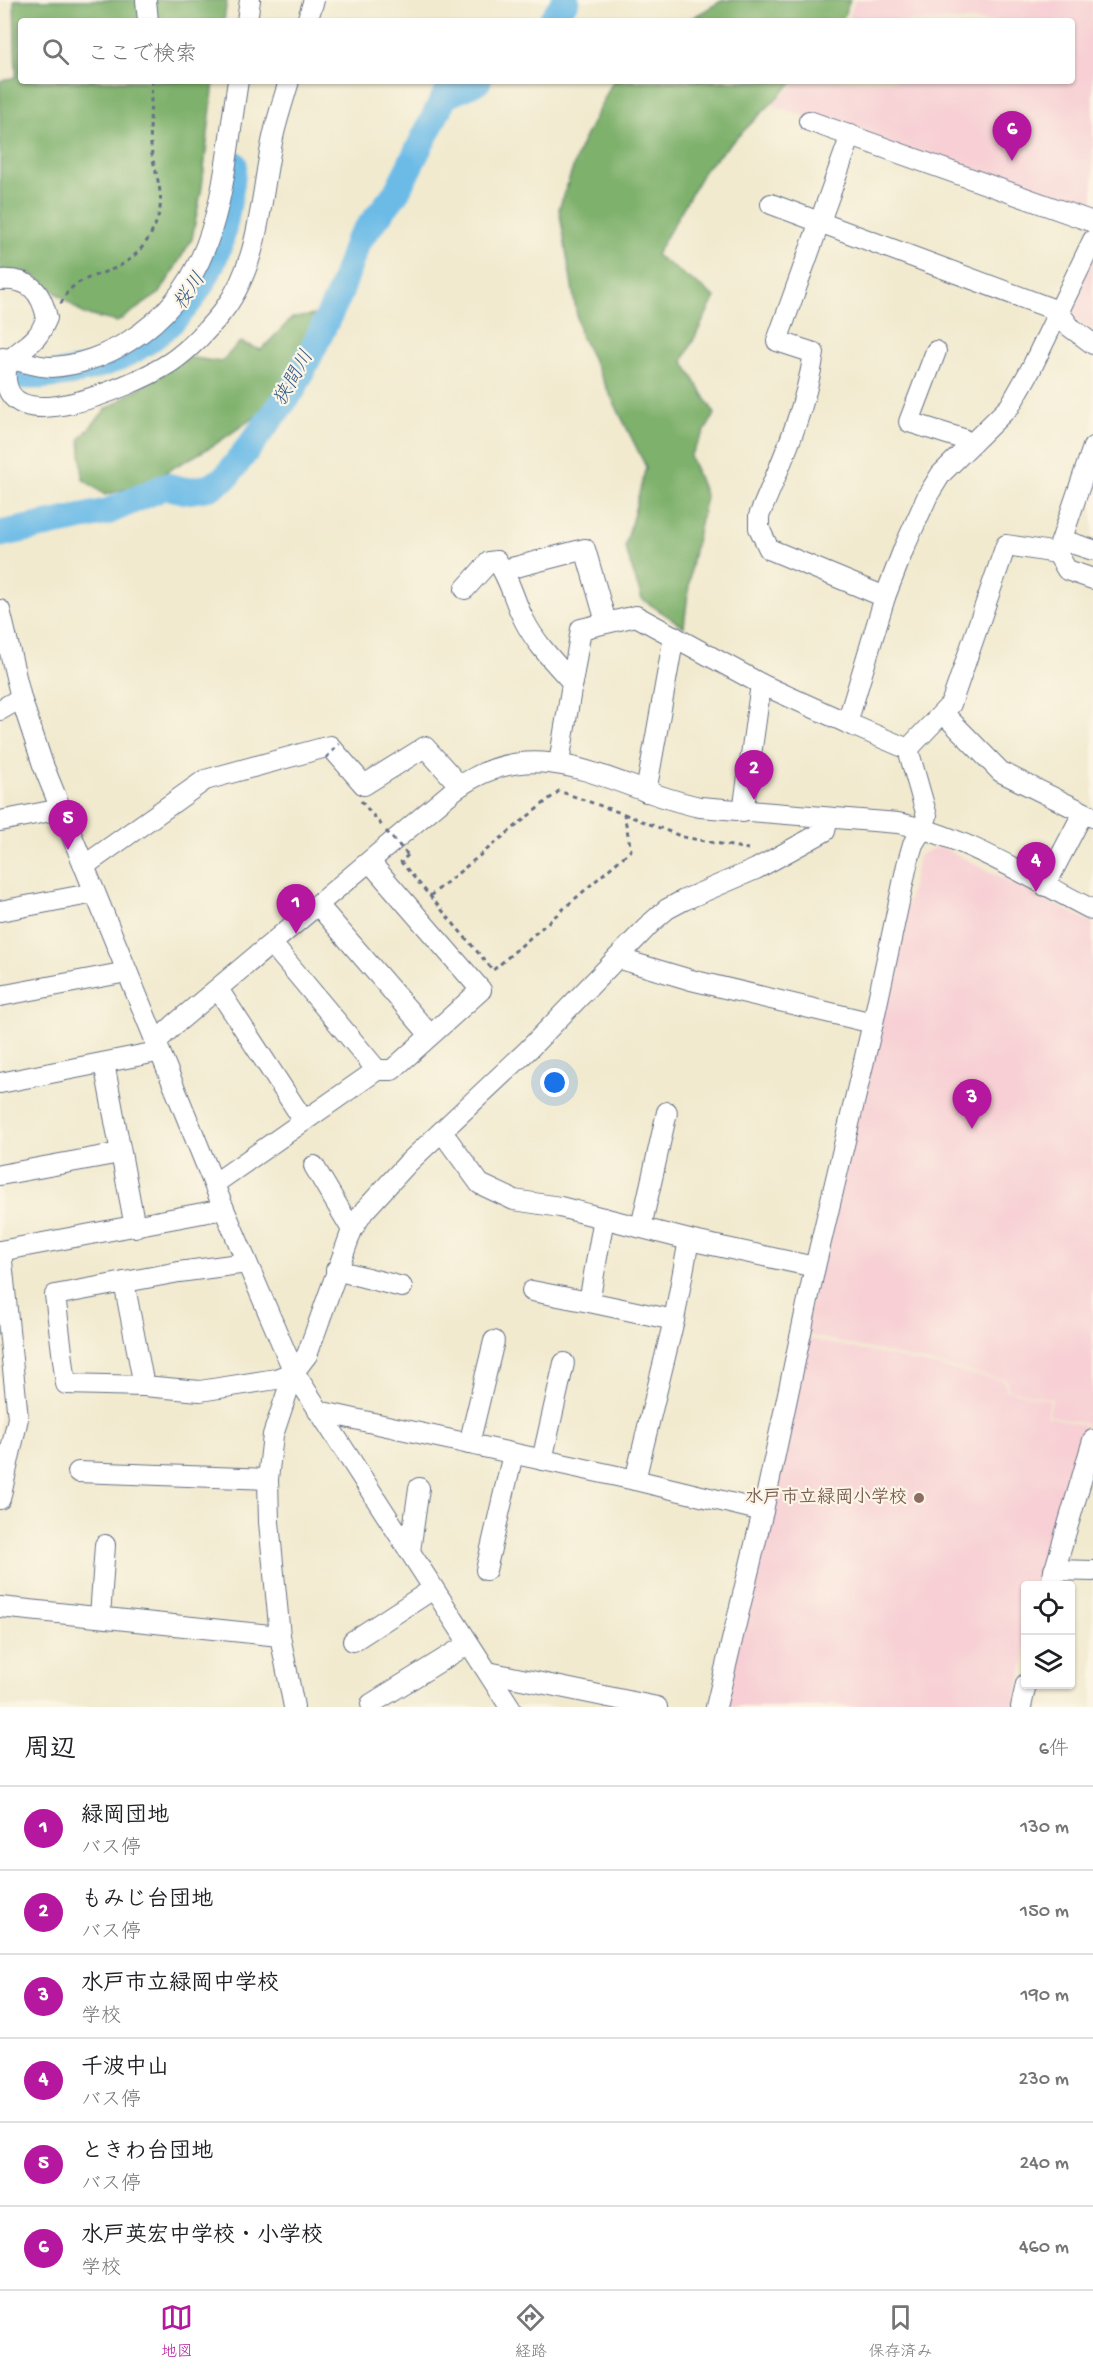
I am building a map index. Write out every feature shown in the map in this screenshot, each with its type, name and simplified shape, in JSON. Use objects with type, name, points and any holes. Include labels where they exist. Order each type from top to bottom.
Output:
[{"type":"street","points":[[146,0],[148,18]]},
{"type":"street","points":[[247,18],[250,0]]},
{"type":"street","points":[[308,18],[314,0]]},
{"type":"street","points":[[6,368],[51,367],[98,356],[142,333],[174,302],[197,268],[212,233],[237,84]]},
{"type":"street","points":[[0,280],[10,279],[22,282],[35,289],[41,298],[47,318],[38,336],[18,350],[6,368],[7,395],[13,400],[25,405],[44,406],[77,402],[130,384],[165,366],[191,347],[224,310],[245,270],[256,240],[274,133],[288,84]]},
{"type":"street","points":[[809,121],[1093,222]]},
{"type":"street","points":[[851,135],[777,340],[814,353],[809,386],[790,442],[759,516],[759,528],[769,549],[885,597]]},
{"type":"street","points":[[771,204],[1058,311],[1070,327],[1093,344]]},
{"type":"street","points":[[847,723],[885,597],[928,495],[941,474],[1010,406],[1093,240]]},
{"type":"street","points":[[936,351],[909,422],[963,439],[967,447]]},
{"type":"street","points":[[1093,447],[1060,547],[1067,570],[1093,579]]},
{"type":"street","points":[[908,749],[951,704],[1006,545],[1093,550]]},
{"type":"street","points":[[504,570],[585,549],[606,622]]},
{"type":"street","points":[[465,589],[489,562],[497,561],[504,570],[524,621],[540,646],[573,683]]},
{"type":"street","points":[[0,610],[21,698],[60,809],[224,1209],[294,1372],[510,1707]]},
{"type":"street","points":[[559,763],[581,629],[636,616],[761,684],[908,749]]},
{"type":"street","points":[[646,792],[674,636]]},
{"type":"street","points":[[743,813],[761,684]]},
{"type":"street","points":[[0,710],[21,698]]},
{"type":"street","points":[[943,713],[1001,772],[1088,815],[1045,886]]},
{"type":"street","points":[[84,866],[205,780],[330,746],[364,785],[425,747],[460,786]]},
{"type":"street","points":[[716,1707],[763,1511],[815,1267],[873,1023],[906,865],[913,844],[927,816],[908,749]]},
{"type":"street","points":[[0,1083],[152,1053],[157,1041],[460,786],[483,772],[511,763],[543,761],[559,763],[675,802],[700,807],[743,813],[898,823],[923,828],[959,842],[1093,910]]},
{"type":"street","points":[[0,821],[60,809]]},
{"type":"street","points":[[294,1707],[280,1635],[269,1522],[268,1479],[273,1435],[294,1372],[307,1355],[352,1230],[364,1211],[408,1163],[528,1050],[667,909],[756,869],[825,831],[828,818]]},
{"type":"street","points":[[214,1184],[377,1070],[392,1070],[481,990],[370,862]]},
{"type":"street","points":[[0,911],[95,893]]},
{"type":"street","points":[[318,905],[430,1035]]},
{"type":"street","points":[[272,944],[377,1070]]},
{"type":"street","points":[[617,958],[691,980],[873,1023]]},
{"type":"street","points":[[0,996],[127,972]]},
{"type":"street","points":[[218,989],[304,1121]]},
{"type":"street","points":[[104,1063],[135,1227]]},
{"type":"street","points":[[640,1227],[667,1113]]},
{"type":"street","points":[[442,1132],[480,1184],[514,1200],[560,1207],[689,1240],[815,1267]]},
{"type":"street","points":[[0,1175],[120,1153]]},
{"type":"street","points":[[314,1166],[352,1230]]},
{"type":"street","points":[[0,1499],[18,1418],[1,1251],[224,1209]]},
{"type":"street","points":[[589,1302],[604,1218]]},
{"type":"street","points":[[635,1480],[674,1320],[689,1240]]},
{"type":"street","points":[[247,1263],[179,1272],[55,1295],[66,1384],[144,1386],[200,1391],[276,1379],[294,1372]]},
{"type":"street","points":[[336,1270],[402,1287]]},
{"type":"street","points":[[124,1282],[144,1386]]},
{"type":"street","points":[[532,1291],[674,1320]]},
{"type":"street","points":[[469,1444],[494,1341]]},
{"type":"street","points":[[542,1460],[564,1363]]},
{"type":"street","points":[[318,1411],[635,1480],[763,1511]]},
{"type":"street","points":[[1093,1440],[1052,1578],[1093,1571]]},
{"type":"street","points":[[486,1570],[513,1454]]},
{"type":"street","points":[[78,1472],[268,1479]]},
{"type":"street","points":[[410,1551],[419,1488]]},
{"type":"street","points":[[100,1617],[105,1545]]},
{"type":"street","points":[[353,1641],[433,1588]]},
{"type":"street","points":[[0,1607],[280,1635]]},
{"type":"street","points":[[371,1704],[468,1644]]},
{"type":"street","points":[[488,1672],[657,1707]]},
{"type":"street","points":[[1021,1707],[1025,1689]]},
{"type":"path","points":[[47,318],[60,305],[64,295],[72,286],[84,279],[116,268],[135,255],[146,244],[154,227],[160,210],[160,192],[151,147],[152,84]]},
{"type":"path","points":[[326,758],[339,744]]},
{"type":"path","points":[[430,896],[559,791],[683,837],[748,849]]},
{"type":"path","points":[[386,831],[408,855],[400,862],[491,971],[631,850],[624,814]]},
{"type":"shaded area","points":[[855,0],[1093,0],[1093,217],[773,105],[795,84],[1075,84],[1075,18],[849,18]]},
{"type":"shaded area","points":[[1093,256],[1093,333],[1071,316],[1069,307]]},
{"type":"shaded area","points":[[934,848],[943,848],[1093,923],[1093,1417],[1091,1425],[1049,1415],[1052,1399],[1008,1389],[1007,1380],[804,1334],[919,855]]},
{"type":"shaded area","name":"水戸市立緑岡小学校","points":[[802,1337],[1005,1381],[1006,1390],[1050,1400],[1047,1416],[1090,1427],[1045,1581],[1021,1581],[1021,1676],[1014,1707],[846,1707],[829,1703],[828,1707],[723,1707]]},
{"type":"green space","points":[[14,0],[227,0],[224,18],[18,18],[18,84],[214,84],[202,187],[192,239],[160,293],[117,322],[84,314],[30,273],[0,270],[0,81],[16,77]]},
{"type":"green space","points":[[723,0],[850,0],[843,18],[692,18]]},
{"type":"green space","points":[[612,84],[791,84],[706,168],[656,255],[715,297],[683,361],[715,414],[690,456],[706,497],[692,560],[684,627],[642,599],[625,547],[646,467],[580,334],[559,209],[580,147]]},
{"type":"green space","points":[[315,315],[278,401],[214,445],[146,483],[105,495],[83,479],[80,439],[106,409],[188,357],[221,362],[240,342],[261,350],[292,318]]},
{"type":"waterway","name":"狭間川","points":[[553,18],[566,0]]},
{"type":"waterway","name":"狭間川","points":[[0,534],[107,512],[166,486],[187,491],[211,487],[227,476],[293,389],[340,293],[357,242],[396,193],[445,96],[471,84]]},
{"type":"waterway","name":"桜川","points":[[0,374],[36,376],[70,372],[103,364],[134,350],[161,331],[185,307],[204,279],[219,245],[234,164]]},
{"type":"place","name":"水戸英宏中学校・小学校","points":[[1012,161]]},
{"type":"place","name":"もみじ台団地","points":[[754,800]]},
{"type":"place","name":"ときわ台団地","points":[[68,850]]},
{"type":"place","name":"千波中山","points":[[1036,892]]},
{"type":"place","name":"緑岡団地","points":[[296,934]]},
{"type":"place","name":"水戸市立緑岡中学校","points":[[972,1129]]},
{"type":"place","name":"水戸市立緑岡小学校","points":[[919,1498]]}]
